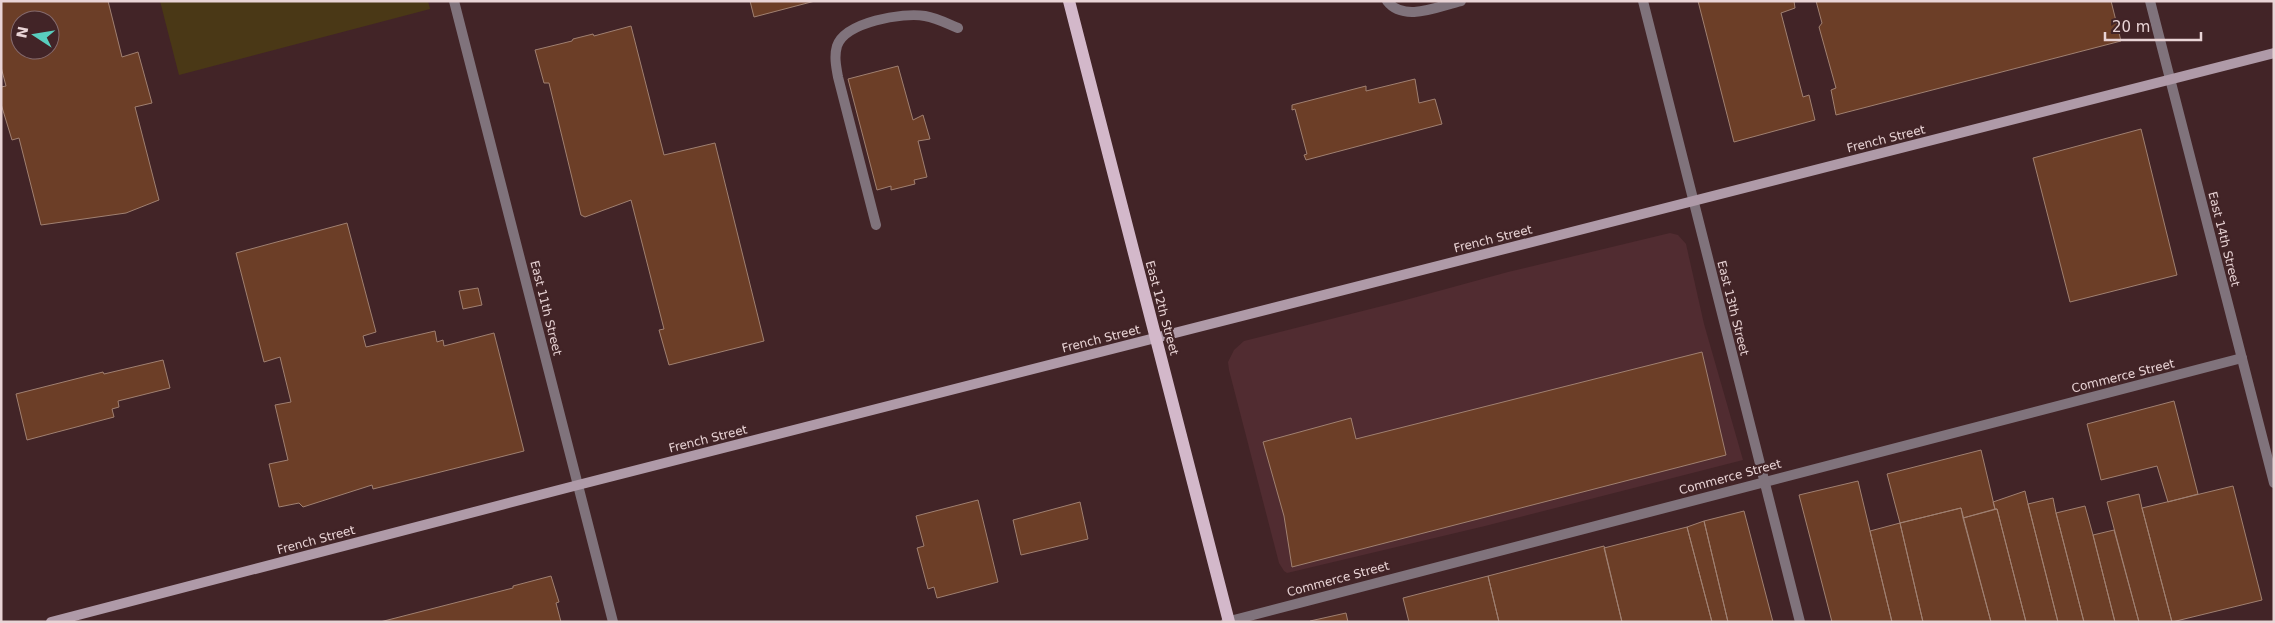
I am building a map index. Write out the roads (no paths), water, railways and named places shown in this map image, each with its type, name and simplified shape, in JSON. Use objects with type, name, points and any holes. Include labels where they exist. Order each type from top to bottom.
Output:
[{"type":"main road","name":"East 12th Street","points":[[1069,1],[1228,621]]},
{"type":"main road","name":"French Street","points":[[51,622],[578,485],[2274,53]]},
{"type":"street","name":"East 11th Street","points":[[454,1],[613,622]]},
{"type":"street","points":[[1387,1],[1398,11],[1413,13],[1461,1]]},
{"type":"street","name":"East 13th Street","points":[[1642,1],[1800,622]]},
{"type":"street","name":"East 14th Street","points":[[2150,1],[2274,483]]},
{"type":"street","points":[[876,225],[838,77],[835,58],[838,45],[842,36],[852,29],[898,16],[925,16],[958,28]]},
{"type":"street","name":"Commerce Street","points":[[1228,621],[2242,358]]}]
